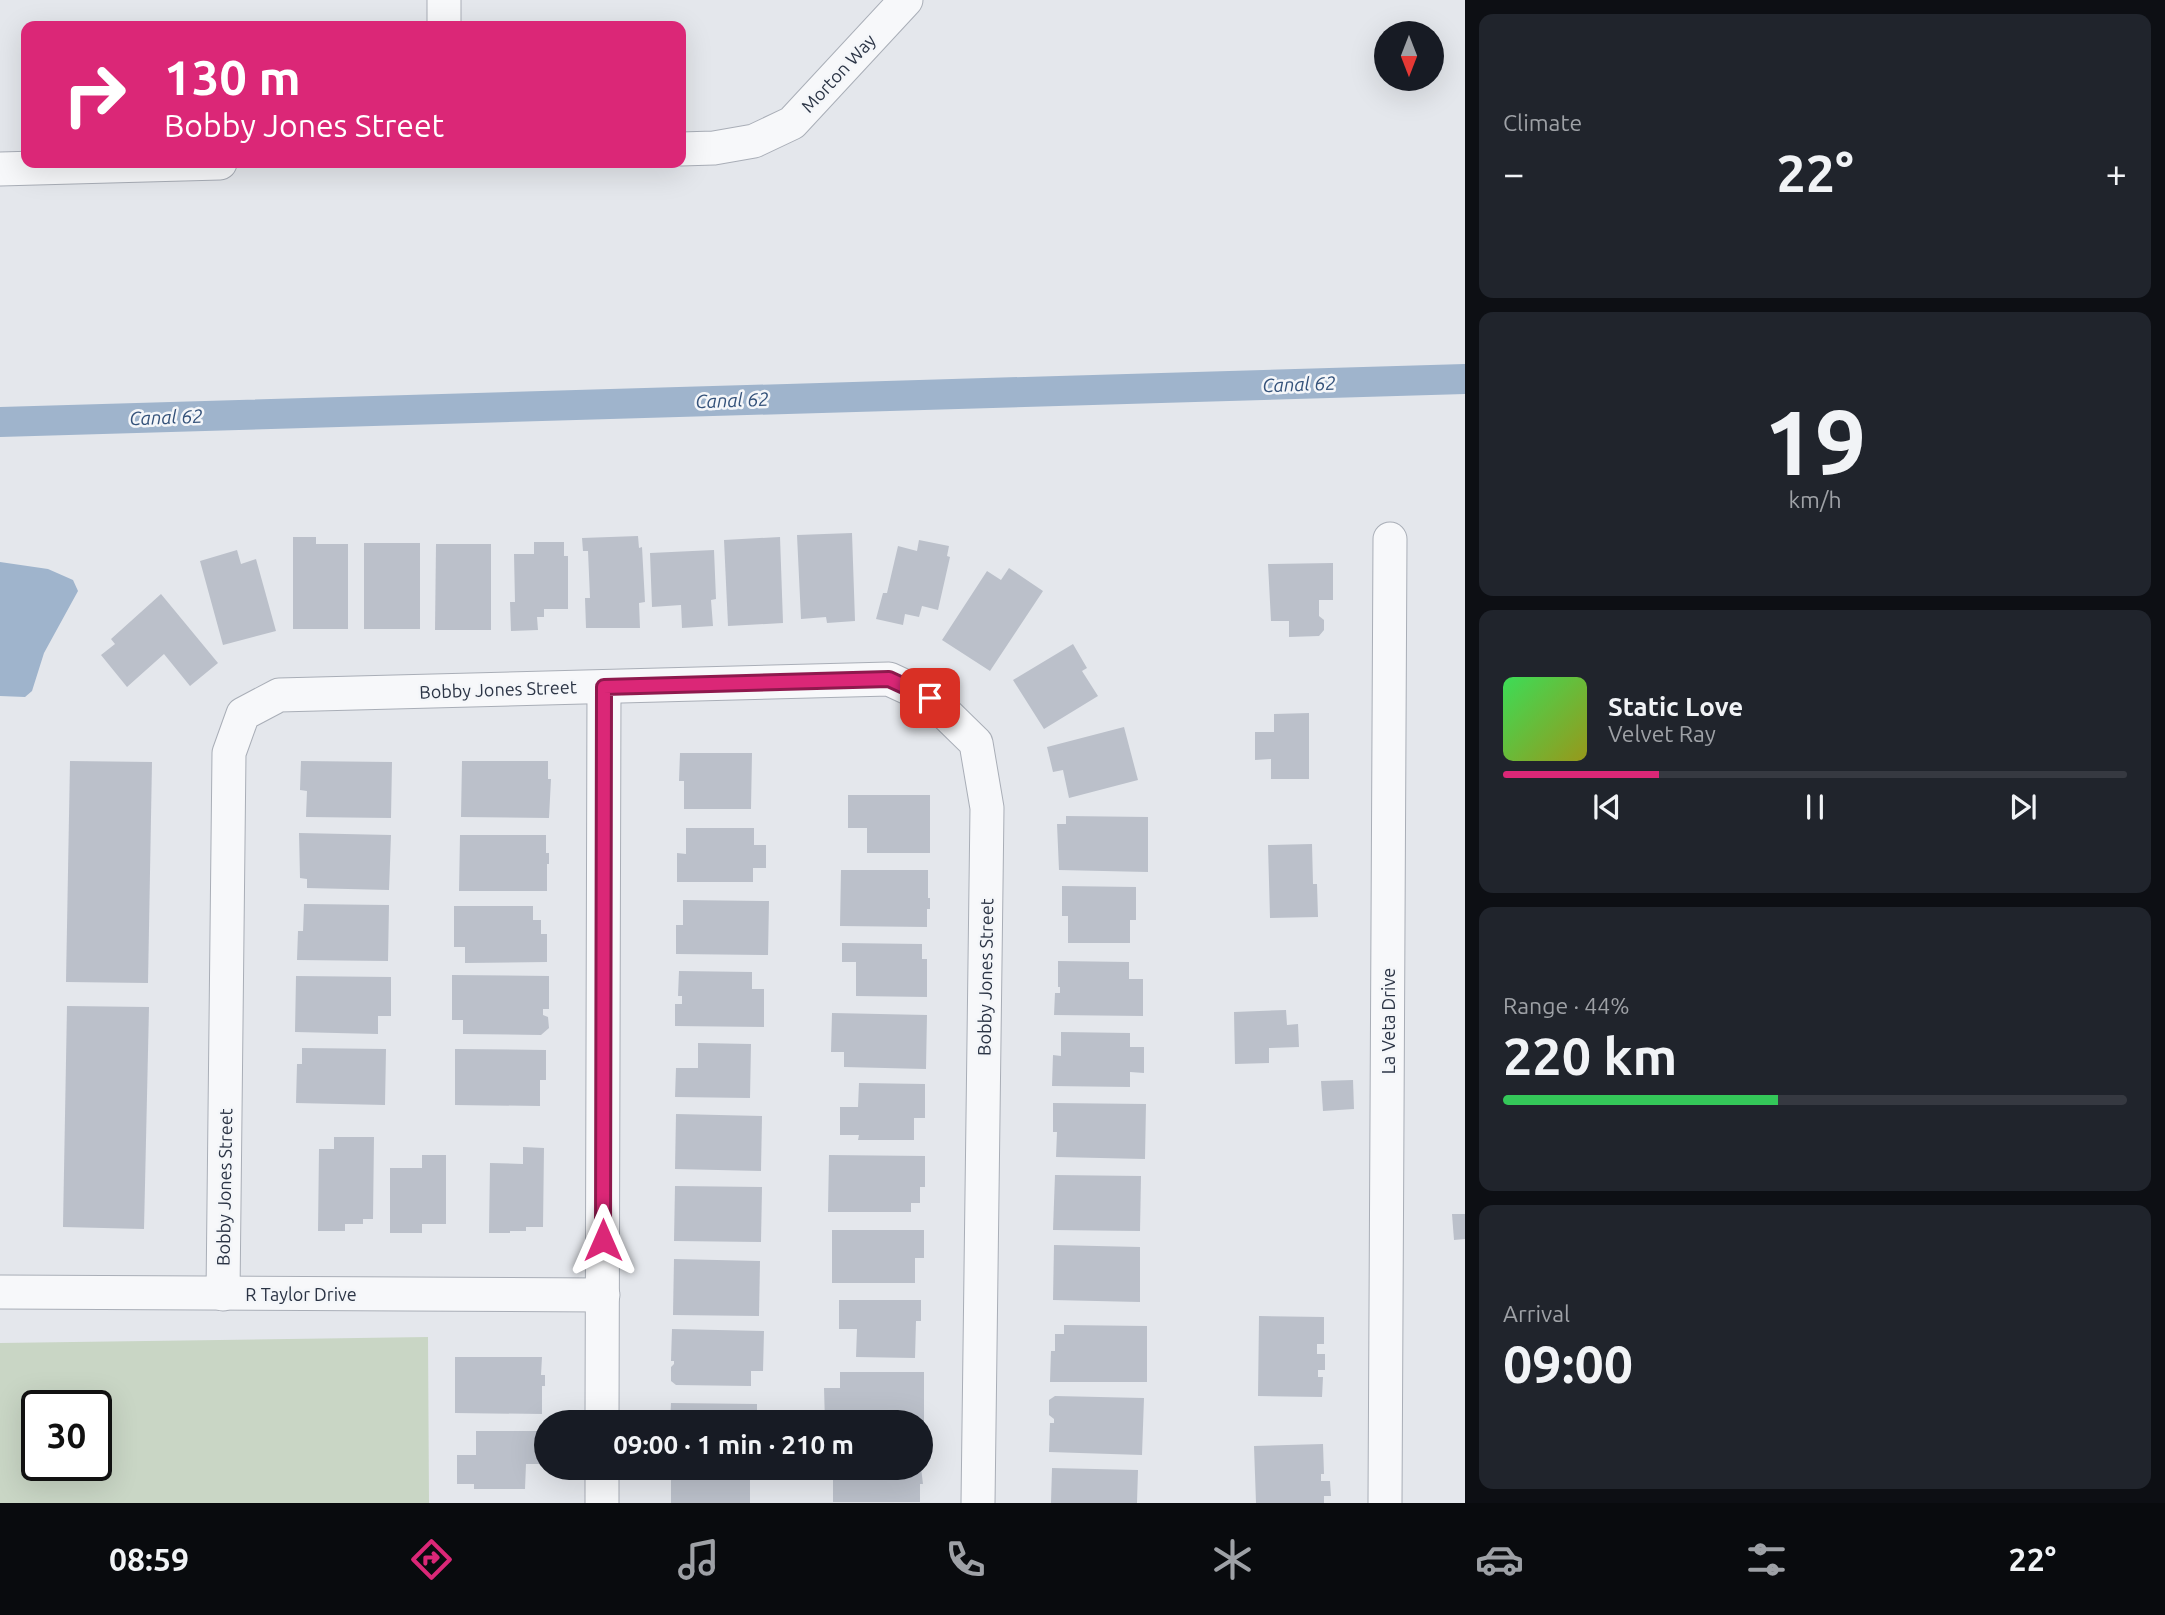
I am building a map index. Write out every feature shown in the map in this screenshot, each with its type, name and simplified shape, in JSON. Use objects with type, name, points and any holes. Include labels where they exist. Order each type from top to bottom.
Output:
[{"type":"street","points":[[444,0],[444,21]]},
{"type":"street","name":"Morton Way","points":[[686,149],[714,148],[754,141],[792,123],[906,0]]},
{"type":"street","points":[[0,169],[37,168]]},
{"type":"street","name":"La Veta Drive","points":[[1385,1503],[1390,539]]},
{"type":"street","name":"Bobby Jones Street","points":[[223,1294],[229,752],[243,714],[279,695],[889,679],[930,698],[976,743],[987,808],[978,1503]]},
{"type":"street","points":[[603,1410],[604,687]]},
{"type":"street","name":"R Taylor Drive","points":[[0,1292],[603,1295]]},
{"type":"street","points":[[602,1480],[602,1503]]},
{"type":"green space","points":[[428,1337],[429,1503],[0,1503],[0,1343]]},
{"type":"water","points":[[0,562],[48,569],[73,580],[78,591],[44,653],[32,691],[25,697],[0,696]]},
{"type":"building","points":[[852,533],[855,621],[827,623],[826,617],[801,619],[797,535]]},
{"type":"building","points":[[638,536],[639,548],[642,547],[645,602],[639,603],[640,628],[586,628],[585,598],[590,598],[588,551],[583,551],[582,538]]},
{"type":"building","points":[[293,537],[316,537],[316,544],[348,544],[348,629],[293,629]]},
{"type":"building","points":[[780,537],[783,623],[728,626],[724,540]]},
{"type":"building","points":[[919,540],[949,546],[947,556],[950,557],[938,610],[922,606],[919,617],[905,614],[903,625],[876,619],[883,593],[887,593],[898,546],[917,551]]},
{"type":"building","points":[[534,542],[564,542],[564,556],[568,556],[568,609],[544,609],[544,617],[537,617],[538,630],[511,631],[510,602],[515,602],[514,554],[534,554]]},
{"type":"building","points":[[364,543],[420,543],[420,629],[364,629]]},
{"type":"building","points":[[436,544],[491,544],[491,630],[435,630]]},
{"type":"building","points":[[237,550],[241,564],[256,559],[276,631],[223,645],[200,561]]},
{"type":"building","points":[[714,550],[716,599],[711,600],[713,626],[682,628],[681,605],[652,607],[650,553]]},
{"type":"building","points":[[1333,563],[1333,600],[1319,600],[1319,616],[1324,620],[1324,630],[1319,636],[1289,637],[1289,621],[1271,621],[1268,564]]},
{"type":"building","points":[[1009,568],[1043,591],[990,671],[942,640],[987,571],[1001,580]]},
{"type":"building","points":[[161,594],[218,663],[190,686],[164,654],[127,687],[101,655],[115,644],[111,639]]},
{"type":"building","points":[[1073,644],[1087,668],[1082,671],[1098,696],[1044,729],[1013,680]]},
{"type":"building","points":[[1309,713],[1309,779],[1271,779],[1271,759],[1255,760],[1255,732],[1274,732],[1274,714]]},
{"type":"building","points":[[1124,727],[1138,780],[1069,798],[1063,770],[1053,772],[1047,747]]},
{"type":"building","points":[[680,753],[752,753],[751,809],[684,809],[684,781],[679,781]]},
{"type":"building","points":[[70,761],[152,762],[148,983],[66,982]]},
{"type":"building","points":[[301,761],[392,762],[391,818],[306,817],[307,791],[300,790]]},
{"type":"building","points":[[462,761],[548,761],[548,779],[551,779],[549,818],[461,817]]},
{"type":"building","points":[[848,795],[930,795],[930,853],[867,853],[867,828],[848,828]]},
{"type":"building","points":[[1066,816],[1148,817],[1148,872],[1059,870],[1057,824],[1066,824]]},
{"type":"building","points":[[686,828],[754,828],[754,845],[766,845],[766,868],[753,868],[753,882],[677,882],[677,853],[686,854]]},
{"type":"building","points":[[299,833],[391,835],[389,890],[307,888],[307,879],[300,878]]},
{"type":"building","points":[[460,835],[546,835],[546,853],[549,853],[547,891],[459,891]]},
{"type":"building","points":[[1312,844],[1313,884],[1317,884],[1318,917],[1270,918],[1268,845]]},
{"type":"building","points":[[841,870],[928,870],[930,909],[927,909],[927,927],[840,926]]},
{"type":"building","points":[[1062,886],[1136,887],[1136,920],[1130,920],[1130,943],[1068,943],[1068,916],[1062,916]]},
{"type":"building","points":[[683,900],[769,901],[768,955],[676,954],[676,925],[683,925]]},
{"type":"building","points":[[304,904],[389,905],[388,961],[297,960],[298,931],[303,931]]},
{"type":"building","points":[[454,906],[533,906],[533,920],[541,920],[541,934],[547,934],[547,962],[465,963],[465,947],[454,947]]},
{"type":"building","points":[[842,943],[922,944],[922,959],[927,959],[927,997],[856,996],[856,962],[842,962]]},
{"type":"building","points":[[1058,961],[1129,962],[1129,979],[1143,979],[1143,1016],[1054,1015],[1055,993],[1060,993]]},
{"type":"building","points":[[679,971],[752,972],[752,989],[764,989],[764,1027],[675,1026],[675,1004],[682,1004],[682,996],[678,996]]},
{"type":"building","points":[[452,975],[549,976],[549,1009],[543,1009],[543,1015],[548,1017],[549,1028],[541,1035],[463,1034],[463,1020],[452,1020]]},
{"type":"building","points":[[296,976],[391,977],[391,1016],[378,1016],[378,1034],[295,1032]]},
{"type":"building","points":[[67,1006],[149,1007],[144,1229],[63,1227]]},
{"type":"building","points":[[1286,1010],[1287,1025],[1298,1024],[1299,1047],[1269,1048],[1269,1063],[1235,1064],[1234,1012]]},
{"type":"building","points":[[832,1013],[927,1015],[926,1069],[844,1067],[844,1052],[831,1052]]},
{"type":"building","points":[[1061,1032],[1130,1033],[1130,1047],[1144,1047],[1144,1073],[1130,1072],[1130,1087],[1052,1086],[1053,1055],[1061,1056]]},
{"type":"building","points":[[698,1043],[751,1044],[750,1098],[675,1097],[676,1068],[698,1068]]},
{"type":"building","points":[[302,1048],[386,1049],[385,1105],[296,1103],[297,1064],[302,1064]]},
{"type":"building","points":[[455,1049],[546,1050],[546,1080],[540,1080],[540,1106],[455,1105]]},
{"type":"building","points":[[1353,1080],[1354,1109],[1323,1111],[1321,1081]]},
{"type":"building","points":[[859,1083],[925,1084],[925,1118],[914,1118],[914,1140],[858,1140],[859,1135],[840,1135],[840,1107],[858,1107]]},
{"type":"building","points":[[1053,1103],[1146,1104],[1145,1159],[1056,1157],[1057,1132],[1053,1132]]},
{"type":"building","points":[[676,1114],[762,1116],[761,1171],[675,1169]]},
{"type":"building","points":[[334,1137],[374,1137],[373,1219],[363,1219],[363,1224],[345,1224],[345,1231],[318,1231],[319,1149],[334,1149]]},
{"type":"building","points":[[523,1147],[544,1148],[543,1227],[526,1227],[526,1231],[510,1233],[489,1233],[490,1163],[523,1164]]},
{"type":"building","points":[[422,1155],[446,1155],[446,1224],[422,1224],[422,1233],[390,1233],[390,1168],[422,1168]]},
{"type":"building","points":[[829,1155],[925,1156],[925,1187],[920,1187],[920,1203],[911,1203],[911,1212],[828,1212]]},
{"type":"building","points":[[1055,1175],[1141,1176],[1140,1231],[1053,1230]]},
{"type":"building","points":[[675,1186],[762,1187],[761,1242],[674,1241]]},
{"type":"building","points":[[1452,1214],[1465,1214],[1465,1239],[1454,1240]]},
{"type":"building","points":[[832,1230],[924,1230],[924,1258],[915,1258],[915,1283],[832,1283]]},
{"type":"building","points":[[1054,1245],[1140,1247],[1140,1302],[1053,1300]]},
{"type":"building","points":[[674,1259],[760,1261],[759,1316],[673,1315]]},
{"type":"building","points":[[839,1300],[921,1300],[921,1321],[916,1321],[915,1358],[856,1357],[857,1329],[839,1329]]},
{"type":"building","points":[[1259,1316],[1324,1317],[1324,1344],[1317,1344],[1317,1354],[1325,1354],[1325,1370],[1318,1370],[1318,1377],[1323,1377],[1322,1397],[1258,1396]]},
{"type":"building","points":[[1064,1325],[1147,1326],[1147,1382],[1050,1382],[1051,1351],[1055,1351],[1055,1334],[1064,1334]]},
{"type":"building","points":[[672,1329],[764,1331],[763,1371],[751,1371],[751,1386],[676,1385],[671,1381],[671,1367],[674,1364],[674,1361],[671,1361]]},
{"type":"building","points":[[455,1357],[542,1357],[541,1375],[545,1375],[545,1386],[542,1386],[542,1410],[534,1410],[534,1414],[455,1413]]},
{"type":"building","points":[[840,1372],[924,1372],[924,1410],[825,1410],[824,1388],[840,1388]]},
{"type":"building","points":[[1055,1396],[1144,1398],[1142,1455],[1049,1452],[1050,1423],[1054,1423],[1054,1419],[1049,1415],[1049,1400]]},
{"type":"building","points":[[671,1403],[757,1404],[757,1410],[671,1410]]},
{"type":"building","points":[[476,1431],[534,1431],[534,1464],[526,1464],[525,1489],[474,1489],[474,1484],[457,1484],[457,1455],[476,1455]]},
{"type":"building","points":[[1323,1444],[1324,1474],[1321,1474],[1321,1481],[1330,1481],[1331,1496],[1324,1496],[1324,1503],[1256,1503],[1254,1446]]},
{"type":"building","points":[[1052,1468],[1138,1470],[1137,1503],[1051,1503]]},
{"type":"building","points":[[671,1480],[750,1480],[750,1503],[671,1503]]},
{"type":"building","points":[[833,1480],[922,1480],[920,1502],[833,1502]]},
{"type":"waterway","name":"Canal 62","points":[[0,422],[1465,379]]},
{"type":"route","points":[[603,1240],[604,687],[889,679],[930,698]]}]
